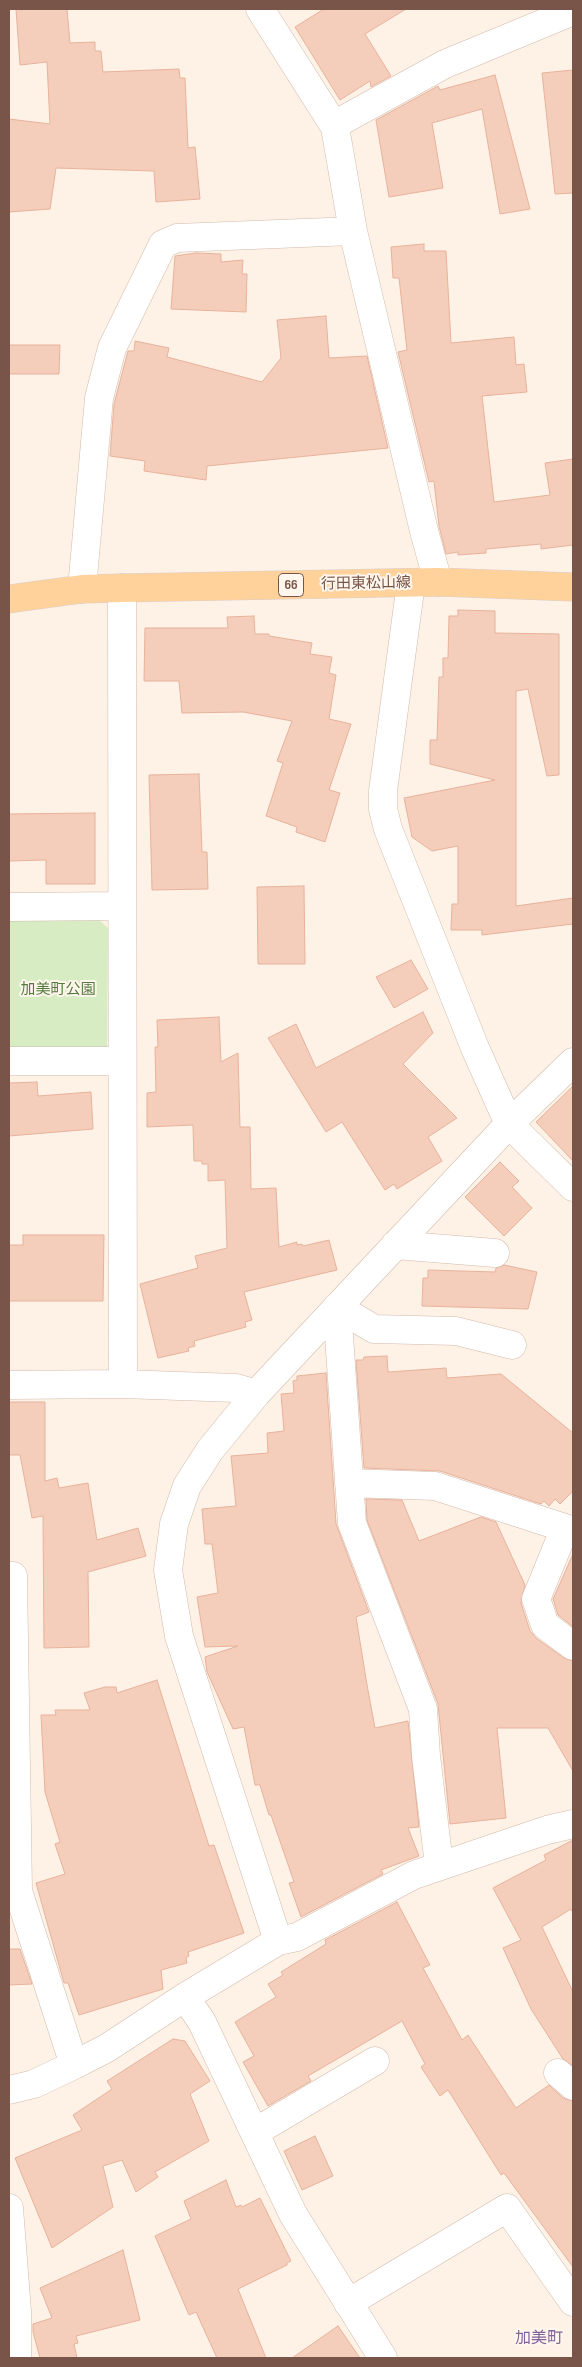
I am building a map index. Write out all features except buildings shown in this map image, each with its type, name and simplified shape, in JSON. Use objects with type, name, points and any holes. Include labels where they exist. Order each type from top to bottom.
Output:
[{"type":"main road","name":"行田東松山線","points":[[9,599],[82,589],[122,588],[438,582],[573,587]]},
{"type":"street","points":[[260,9],[334,125],[353,231],[424,531],[438,582]]},
{"type":"street","points":[[334,125],[445,64],[573,11]]},
{"type":"street","points":[[82,589],[99,398],[112,348],[163,244],[177,238],[353,231]]},
{"type":"street","points":[[411,583],[383,791],[383,809],[388,829],[475,1048],[509,1124],[573,1187]]},
{"type":"street","points":[[122,588],[123,1384]]},
{"type":"street","points":[[9,907],[121,906]]},
{"type":"street","points":[[9,1061],[122,1061]]},
{"type":"street","points":[[278,1941],[179,1636],[168,1570],[174,1524],[186,1486],[210,1450],[256,1394],[509,1124],[573,1062]]},
{"type":"street","points":[[395,1245],[495,1253]]},
{"type":"street","points":[[336,1307],[374,1329],[456,1332],[512,1345]]},
{"type":"street","points":[[336,1307],[352,1523],[423,1709],[426,1756],[439,1865]]},
{"type":"street","points":[[9,1385],[123,1384],[236,1388],[256,1394]]},
{"type":"street","points":[[349,1483],[435,1486],[569,1531],[536,1599],[545,1625],[573,1646]]},
{"type":"street","points":[[9,1576],[13,1576],[18,1891],[74,2066]]},
{"type":"street","points":[[9,2090],[34,2084],[74,2066],[107,2048],[185,1997],[278,1941],[297,1937],[414,1875],[547,1830],[573,1824]]},
{"type":"street","points":[[185,1997],[202,2022],[293,2214],[382,2358]]},
{"type":"street","points":[[255,2132],[375,2061]]},
{"type":"street","points":[[9,2208],[16,2311],[17,2358]]},
{"type":"street","points":[[348,2303],[507,2208],[573,2302]]},
{"type":"green space","name":"加美町公園","points":[[97,918],[108,928],[107,1053],[9,1053],[9,919]]},
{"type":"district","name":"加美町","points":[[539,2339]]}]
